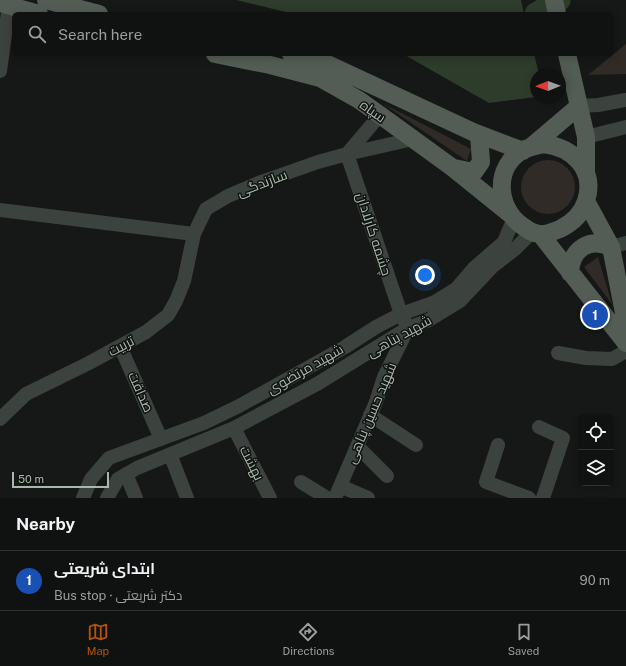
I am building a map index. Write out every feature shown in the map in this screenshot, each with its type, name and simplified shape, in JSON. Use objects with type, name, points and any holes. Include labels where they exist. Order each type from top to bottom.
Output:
[{"type":"main road","points":[[46,0],[91,12]]},
{"type":"main road","points":[[554,0],[557,12]]},
{"type":"main road","points":[[5,4],[32,12]]},
{"type":"main road","name":"سپاه","points":[[224,56],[270,65],[320,78],[359,100],[380,115],[453,168],[512,216]]},
{"type":"main road","name":"سپاه","points":[[299,56],[325,63],[479,135],[528,148]]},
{"type":"main road","points":[[536,234],[556,230],[569,224],[579,215],[586,201],[588,188],[586,174],[586,137],[567,56]]},
{"type":"main road","points":[[579,106],[528,148],[513,158],[506,168],[502,179],[504,203],[512,216],[536,234],[570,273],[626,343]]},
{"type":"main road","points":[[453,168],[474,172],[481,162],[479,135]]},
{"type":"main road","points":[[528,148],[549,145],[565,149],[578,160],[586,174]]},
{"type":"main road","points":[[586,201],[619,245],[626,323]]},
{"type":"main road","points":[[570,273],[570,265],[574,256],[586,245],[604,243],[619,245]]},
{"type":"street","points":[[0,70],[5,4]]},
{"type":"street","points":[[579,106],[598,105],[626,100]]},
{"type":"street","points":[[347,154],[380,115]]},
{"type":"street","points":[[586,137],[626,127]]},
{"type":"street","name":"سازندگی","points":[[194,234],[206,210],[228,196],[289,172],[347,154],[413,139]]},
{"type":"street","name":"چشمه کارلادان","points":[[347,154],[401,314],[408,328]]},
{"type":"street","points":[[0,210],[194,234]]},
{"type":"street","name":"شهيد مرتضوی","points":[[83,498],[91,479],[109,458],[204,423],[239,406],[401,314],[436,302],[456,289],[474,268],[504,242],[512,216]]},
{"type":"street","name":"تربیت","points":[[0,419],[26,394],[146,332],[168,315],[176,302],[184,281],[194,234]]},
{"type":"street","name":"شهید پناهی","points":[[107,498],[118,479],[126,474],[137,468],[234,428],[317,384],[408,328],[427,321],[460,301],[493,266],[536,234]]},
{"type":"street","points":[[505,239],[512,243],[514,250]]},
{"type":"street","name":"شهید حسین پناهی","points":[[337,492],[370,415],[384,377],[408,328]]},
{"type":"street","name":"صداقت","points":[[120,346],[161,439]]},
{"type":"street","points":[[558,354],[586,358],[612,359],[626,351]]},
{"type":"street","points":[[370,415],[416,445]]},
{"type":"street","points":[[539,427],[563,438],[543,498]]},
{"type":"street","name":"بهشت","points":[[234,428],[270,498]]},
{"type":"street","points":[[498,445],[486,482],[529,498]]},
{"type":"street","points":[[357,446],[388,476]]},
{"type":"street","points":[[170,454],[187,498]]},
{"type":"street","points":[[126,474],[136,498]]},
{"type":"street","points":[[302,482],[327,498]]},
{"type":"street","points":[[337,492],[368,498]]},
{"type":"shaded area","points":[[236,0],[521,0],[524,12],[286,12]]},
{"type":"shaded area","points":[[626,44],[626,74],[588,75],[611,56],[614,56],[614,54]]},
{"type":"shaded area","points":[[407,56],[534,56],[538,68],[530,68],[530,98],[489,103]]},
{"type":"shaded area","points":[[382,103],[471,149],[467,161]]},
{"type":"shaded area","points":[[548,160],[558,162],[567,168],[573,177],[575,187],[573,197],[567,206],[558,212],[548,214],[538,212],[529,206],[523,197],[521,187],[523,177],[529,168],[538,162]]},
{"type":"shaded area","points":[[598,257],[612,304],[584,267]]},
{"type":"waterway","points":[[539,12],[559,0]]},
{"type":"place","name":"ابتدای شریعتی","points":[[595,315]]}]
